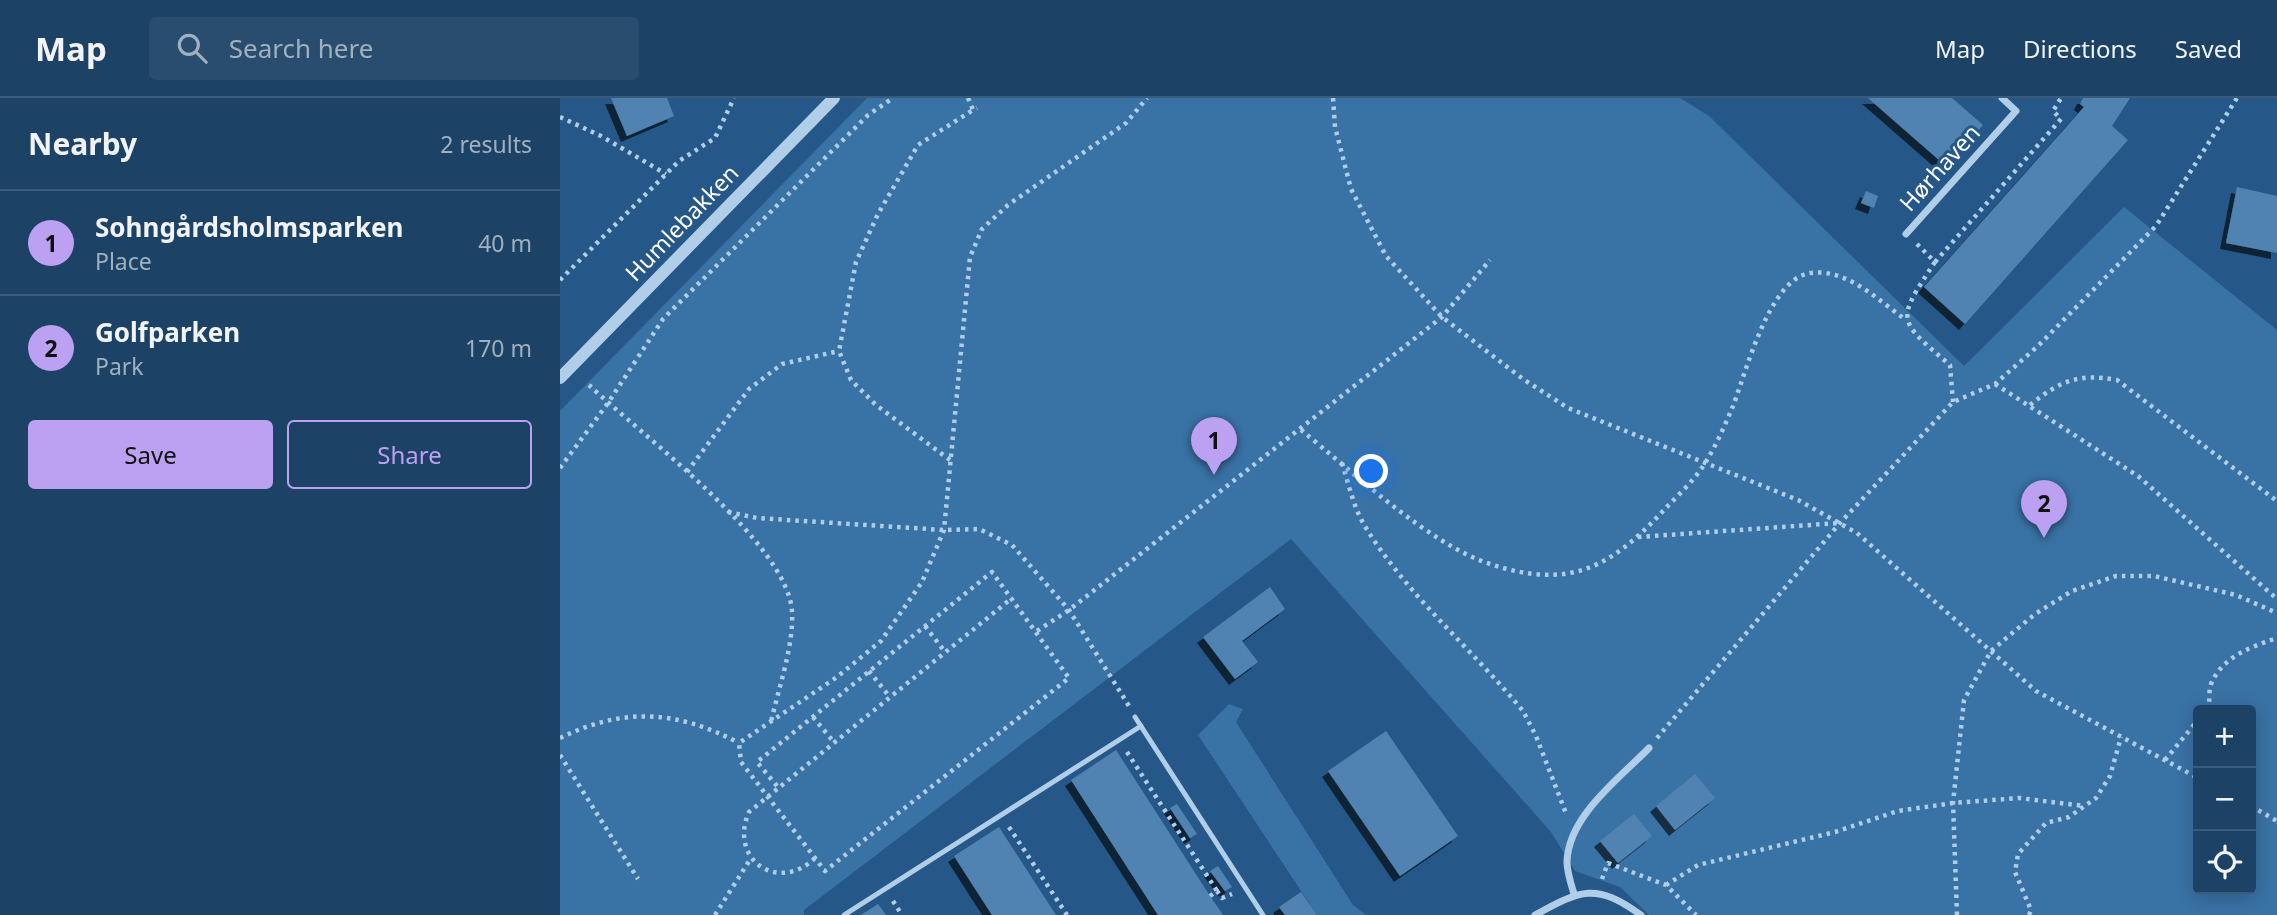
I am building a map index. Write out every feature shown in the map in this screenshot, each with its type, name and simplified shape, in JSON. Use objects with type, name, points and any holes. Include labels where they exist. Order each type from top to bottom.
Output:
[{"type":"street","name":"Humlebakken","points":[[560,378],[834,98]]},
{"type":"street","name":"Hørhaven","points":[[1906,234],[2016,111],[2001,98]]},
{"type":"street","points":[[1574,894],[1567,862],[1575,832],[1587,813],[1649,747]]},
{"type":"street","points":[[1535,915],[1574,894],[1597,892],[1618,899],[1641,915]]},
{"type":"lane","points":[[1135,717],[1264,915]]},
{"type":"lane","points":[[844,915],[1141,726]]},
{"type":"path","points":[[560,280],[679,161],[715,138],[734,98]]},
{"type":"path","points":[[560,468],[608,403],[663,319],[868,115],[892,98]]},
{"type":"path","points":[[951,461],[876,405],[851,380],[839,351],[856,262],[878,214],[918,145],[975,109],[968,98]]},
{"type":"path","points":[[739,743],[771,723],[881,641],[922,582],[944,530],[970,257],[982,229],[1008,205],[1126,123],[1147,98]]},
{"type":"path","points":[[1333,98],[1335,127],[1351,189],[1386,256],[1442,317],[1523,379],[1568,408],[1798,500],[1857,533],[2036,691],[2193,775]]},
{"type":"path","points":[[1906,320],[1908,307],[1936,262],[2061,118],[2053,111],[2061,98]]},
{"type":"path","points":[[1649,747],[1840,523],[1953,402],[1995,383],[2038,346],[2156,226],[2237,98]]},
{"type":"path","points":[[560,117],[601,136],[666,174]]},
{"type":"path","points":[[1906,234],[1936,262]]},
{"type":"path","points":[[1037,631],[1069,610],[1442,317],[1490,260]]},
{"type":"path","points":[[1301,430],[1449,546],[1489,564],[1528,573],[1563,574],[1605,563],[1638,537],[1704,464],[1732,406],[1765,318],[1787,288],[1807,273],[1836,272],[1906,320],[1912,332],[1950,365],[1953,402]]},
{"type":"path","points":[[687,472],[749,389],[782,364],[839,351]]},
{"type":"path","points":[[2029,405],[2055,385],[2092,375],[2117,380],[2277,501]]},
{"type":"path","points":[[1995,383],[2138,476],[2277,598]]},
{"type":"path","points":[[589,385],[728,512],[761,548],[790,592],[793,614],[771,723]]},
{"type":"path","points":[[1342,463],[1365,526],[1380,548],[1404,579],[1523,710],[1575,832]]},
{"type":"path","points":[[728,512],[757,518],[944,530],[979,529],[1012,545],[1069,610],[1135,717]]},
{"type":"path","points":[[1638,537],[1840,523]]},
{"type":"path","points":[[739,743],[741,762],[825,871],[1069,678],[992,572],[757,762],[777,786]]},
{"type":"path","points":[[1957,915],[1953,803],[1964,700],[1991,651],[2035,614],[2063,597],[2116,576],[2154,576],[2236,595],[2277,613]]},
{"type":"path","points":[[815,859],[808,866],[789,874],[768,871],[751,858],[743,835],[744,823],[757,802],[768,796],[1012,598]]},
{"type":"path","points":[[925,626],[945,652]]},
{"type":"path","points":[[2208,705],[2210,686],[2221,668],[2241,651],[2277,638]]},
{"type":"path","points":[[869,671],[889,696]]},
{"type":"path","points":[[560,738],[590,723],[620,716],[652,714],[720,733],[739,743]]},
{"type":"path","points":[[813,717],[833,741]]},
{"type":"path","points":[[2165,760],[2193,726]]},
{"type":"path","points":[[2029,915],[2031,911],[2015,872],[2018,853],[2046,822],[2068,817],[2096,798],[2110,776],[2121,737]]},
{"type":"path","points":[[1119,740],[1222,898],[1246,888]]},
{"type":"path","points":[[560,755],[638,879]]},
{"type":"path","points":[[1666,884],[1698,865],[1835,832],[1898,811],[1953,803],[2020,798],[2084,806]]},
{"type":"path","points":[[2256,809],[2277,821]]},
{"type":"path","points":[[1001,815],[1067,915]]},
{"type":"path","points":[[715,915],[751,858]]},
{"type":"path","points":[[1597,892],[1608,863],[1666,884],[1696,915]]},
{"type":"path","points":[[1210,896],[1217,891]]},
{"type":"shaded area","points":[[867,98],[1680,98],[1709,116],[1964,366],[2124,207],[2277,330],[2277,915],[1649,915],[1620,887],[1575,871],[1551,832],[1291,539],[804,910],[804,915],[560,915],[560,411]]},
{"type":"shaded area","points":[[1229,704],[1243,709],[1236,722],[1353,905],[1366,915],[1317,915],[1198,735]]},
{"type":"building","points":[[611,98],[667,98],[674,116],[627,136]]},
{"type":"building","points":[[1868,98],[1952,98],[1983,125],[1947,167]]},
{"type":"building","points":[[2083,98],[2130,98],[2112,126],[2128,140],[1965,324],[1924,287],[2084,107],[2080,104]]},
{"type":"building","points":[[2237,187],[2277,196],[2277,253],[2226,243]]},
{"type":"building","points":[[1866,191],[1878,196],[1874,208],[1861,203]]},
{"type":"building","points":[[1270,587],[1285,609],[1242,641],[1258,662],[1235,679],[1203,637]]},
{"type":"building","points":[[1386,731],[1458,836],[1400,876],[1328,771]]},
{"type":"building","points":[[1116,750],[1223,915],[1158,915],[1071,780]]},
{"type":"building","points":[[1695,774],[1715,798],[1675,830],[1656,806]]},
{"type":"building","points":[[1177,804],[1197,834],[1190,838],[1170,808]]},
{"type":"building","points":[[1634,814],[1652,836],[1618,863],[1600,841]]},
{"type":"building","points":[[999,827],[1056,915],[992,915],[954,856]]},
{"type":"building","points":[[1218,866],[1232,887],[1225,891],[1210,871]]},
{"type":"building","points":[[1301,892],[1317,915],[1285,915],[1279,907]]},
{"type":"building","points":[[878,904],[886,915],[861,915]]},
{"type":"place","name":"Sohngårdsholmsparken","points":[[1214,475]]},
{"type":"place","name":"Golfparken","points":[[2044,538]]}]
